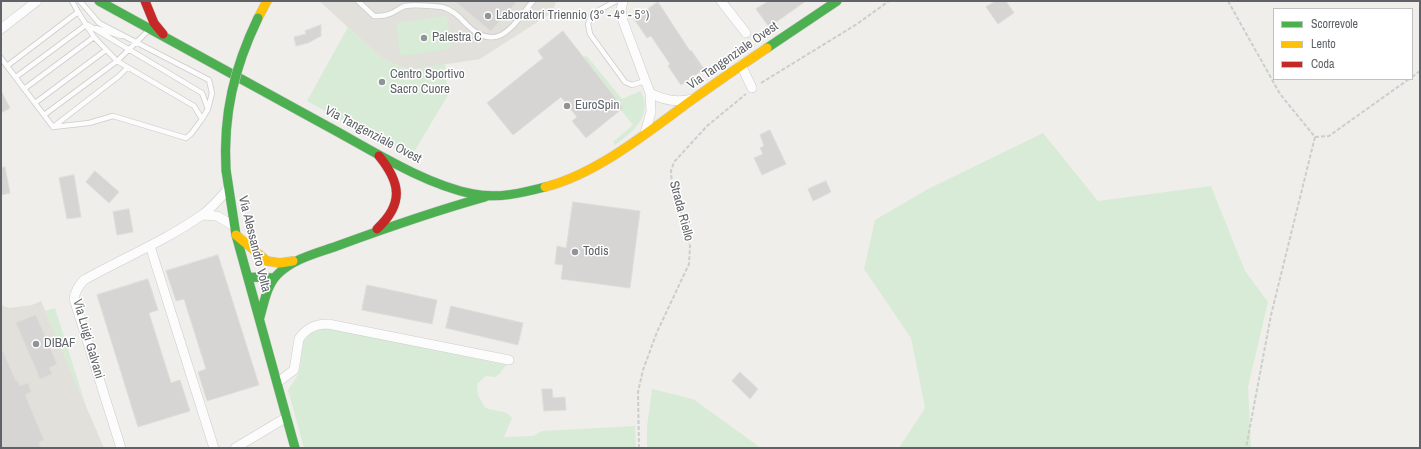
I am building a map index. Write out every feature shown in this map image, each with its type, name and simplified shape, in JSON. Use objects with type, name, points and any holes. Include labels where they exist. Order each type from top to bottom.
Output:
[{"type":"main road","name":"Via Tangenziale Ovest","points":[[99,1],[375,152],[421,175],[456,190],[490,196],[533,190],[563,182],[595,166],[836,1]]},
{"type":"main road","points":[[145,1],[154,22],[165,36]]},
{"type":"main road","points":[[258,18],[262,1]]},
{"type":"main road","name":"Via Alessandro Volta","points":[[267,1],[241,58],[230,98],[225,130],[226,170],[230,205],[235,230],[295,448]]},
{"type":"main road","points":[[372,232],[389,217],[396,205],[397,195],[392,175],[375,152]]},
{"type":"main road","points":[[259,319],[263,304],[274,278],[285,268],[297,261],[372,232],[433,212],[490,196]]},
{"type":"main road","points":[[235,230],[262,265]]},
{"type":"main road","points":[[248,277],[262,265],[297,261]]},
{"type":"main road","points":[[248,277],[274,278]]},
{"type":"street","points":[[1,29],[37,1]]},
{"type":"street","points":[[624,1],[621,10],[623,20],[650,93],[651,112],[645,133]]},
{"type":"street","points":[[721,1],[746,33]]},
{"type":"street","points":[[741,65],[752,88]]},
{"type":"street","points":[[650,93],[670,101],[686,101],[694,99]]},
{"type":"street","name":"Via Luigi Galvani","points":[[121,448],[74,295],[77,288],[84,280],[150,246],[202,215],[216,203],[228,189]]},
{"type":"street","points":[[217,216],[230,205]]},
{"type":"street","points":[[202,215],[217,216],[235,230]]},
{"type":"street","points":[[150,246],[214,448]]},
{"type":"street","points":[[278,382],[294,370],[299,339],[302,334],[310,328],[322,324],[509,360]]},
{"type":"street","points":[[235,448],[287,417]]},
{"type":"lane","points":[[72,1],[94,37],[117,61],[194,106],[202,119]]},
{"type":"lane","points":[[53,127],[89,123],[113,116],[186,138],[191,134],[208,109],[212,93],[208,80],[99,23],[80,1]]},
{"type":"lane","points":[[358,1],[374,16],[386,15],[405,6],[444,8],[459,17],[472,30],[490,38],[501,36],[516,22],[533,1]]},
{"type":"lane","points":[[616,1],[592,14],[588,24],[590,34],[625,82],[632,84],[645,81]]},
{"type":"lane","points":[[7,66],[78,12]]},
{"type":"lane","points":[[86,24],[137,42]]},
{"type":"lane","points":[[86,24],[129,51],[202,93],[208,109]]},
{"type":"lane","points":[[16,77],[86,24]]},
{"type":"lane","points":[[44,115],[117,61],[150,29]]},
{"type":"lane","points":[[24,89],[94,37]]},
{"type":"lane","points":[[35,103],[106,50]]},
{"type":"lane","points":[[1,58],[53,127]]},
{"type":"lane","points":[[53,127],[119,76],[127,68]]},
{"type":"path","name":"Strada Riello","points":[[639,448],[638,392],[643,370],[657,332],[688,264],[690,246],[685,223],[672,187],[671,171],[674,162],[707,126],[752,88],[857,24],[889,1]]},
{"type":"path","points":[[1228,1],[1280,94],[1315,137]]},
{"type":"path","points":[[1315,137],[1329,136],[1408,80]]},
{"type":"path","points":[[1246,448],[1271,315],[1315,137]]},
{"type":"shaded area","points":[[319,1],[556,1],[553,12],[480,59],[409,70],[383,59]]},
{"type":"shaded area","points":[[41,301],[104,448],[1,448],[1,305],[9,308],[32,305]]},
{"type":"green space","name":"Palestra C","points":[[447,16],[451,49],[400,56],[396,23]]},
{"type":"green space","name":"Centro Sportivo Sacro Cuore","points":[[348,27],[383,59],[409,70],[445,64],[448,95],[411,157],[307,101]]},
{"type":"green space","points":[[586,55],[622,99],[641,91],[644,100],[645,108],[643,116],[634,129],[615,145],[613,142],[633,125],[621,110],[623,108],[583,58]]},
{"type":"green space","points":[[1043,133],[1098,201],[1211,186],[1245,271],[1268,302],[1248,387],[1251,448],[899,448],[925,408],[911,338],[864,269],[875,220],[928,189]]},
{"type":"green space","points":[[55,308],[86,406],[45,311]]},
{"type":"green space","points":[[322,328],[506,365],[495,377],[486,376],[477,384],[478,395],[485,408],[507,413],[512,418],[504,437],[533,436],[542,431],[635,426],[636,448],[304,448],[288,390],[297,376],[300,367],[304,340],[307,335],[313,331]]},
{"type":"green space","points":[[652,389],[693,399],[761,448],[647,448],[647,427]]},
{"type":"building","name":"Laboratori Triennio (3° - 4° - 5°)","points":[[455,1],[517,1],[491,31]]},
{"type":"building","points":[[769,1],[806,1],[769,27],[756,9]]},
{"type":"building","points":[[996,1],[1006,1],[1014,13],[998,24],[986,7]]},
{"type":"building","points":[[658,2],[690,51],[691,50],[704,69],[681,85],[668,66],[670,64],[651,36],[647,38],[634,19]]},
{"type":"building","points":[[321,25],[321,36],[308,43],[296,46],[294,37],[306,34],[305,31]]},
{"type":"building","points":[[563,31],[623,108],[586,138],[572,121],[577,117],[561,97],[513,135],[487,103],[543,58],[538,51]]},
{"type":"building","points":[[1,91],[10,108],[1,113]]},
{"type":"building","points":[[770,130],[786,164],[762,175],[754,158],[763,154],[760,148],[764,146],[760,135]]},
{"type":"building","points":[[5,167],[10,193],[1,195],[1,168]]},
{"type":"building","points":[[95,171],[119,192],[109,203],[86,182]]},
{"type":"building","points":[[74,175],[81,217],[67,219],[59,178]]},
{"type":"building","points":[[826,181],[831,192],[813,201],[808,189]]},
{"type":"building","points":[[573,202],[640,211],[630,288],[561,279],[563,265],[555,264],[557,246],[566,248]]},
{"type":"building","points":[[129,209],[133,232],[117,235],[113,212]]},
{"type":"building","points":[[218,255],[259,385],[207,401],[198,372],[206,369],[184,299],[176,301],[166,271]]},
{"type":"building","points":[[148,279],[158,310],[149,313],[171,383],[180,380],[190,411],[138,427],[97,295]]},
{"type":"building","points":[[367,285],[437,300],[432,324],[362,310]]},
{"type":"building","points":[[451,306],[523,323],[518,345],[446,328]]},
{"type":"building","name":"DIBAF","points":[[36,315],[57,364],[49,368],[52,374],[40,379],[16,323]]},
{"type":"building","points":[[1,347],[16,381],[17,380],[20,386],[28,383],[31,392],[25,395],[44,440],[39,442],[41,448],[1,448]]},
{"type":"building","points":[[740,372],[758,389],[750,399],[732,381]]},
{"type":"building","points":[[542,389],[552,389],[553,398],[565,397],[566,410],[544,411]]},
{"type":"traffic: fast","points":[[99,1],[378,155],[435,182],[473,194],[491,196],[500,196],[545,187]]},
{"type":"traffic: fast","points":[[767,48],[837,1]]},
{"type":"traffic: fast","points":[[226,170],[226,130],[228,110],[242,55],[258,18]]},
{"type":"traffic: fast","points":[[226,170],[236,235],[295,448]]},
{"type":"traffic: fast","points":[[260,317],[266,294],[274,279],[283,269],[297,261],[411,220],[485,197]]},
{"type":"traffic: fast","points":[[248,277],[274,278]]},
{"type":"traffic: slow","points":[[258,18],[267,1]]},
{"type":"traffic: slow","points":[[545,187],[564,181],[602,163],[656,127],[708,88],[767,48]]},
{"type":"traffic: slow","points":[[236,235],[267,261],[280,263],[293,261]]},
{"type":"traffic: jam","points":[[145,1],[154,23],[163,34]]},
{"type":"traffic: jam","points":[[377,229],[392,211],[396,193],[392,175],[379,156]]},
{"type":"place","name":"Laboratori Triennio (3° - 4° - 5°)","points":[[488,16]]},
{"type":"place","name":"Palestra C","points":[[424,38]]},
{"type":"place","name":"Centro Sportivo Sacro Cuore","points":[[382,82]]},
{"type":"place","name":"EuroSpin","points":[[567,106]]},
{"type":"place","name":"Todis","points":[[575,252]]},
{"type":"place","name":"DIBAF","points":[[36,344]]}]
